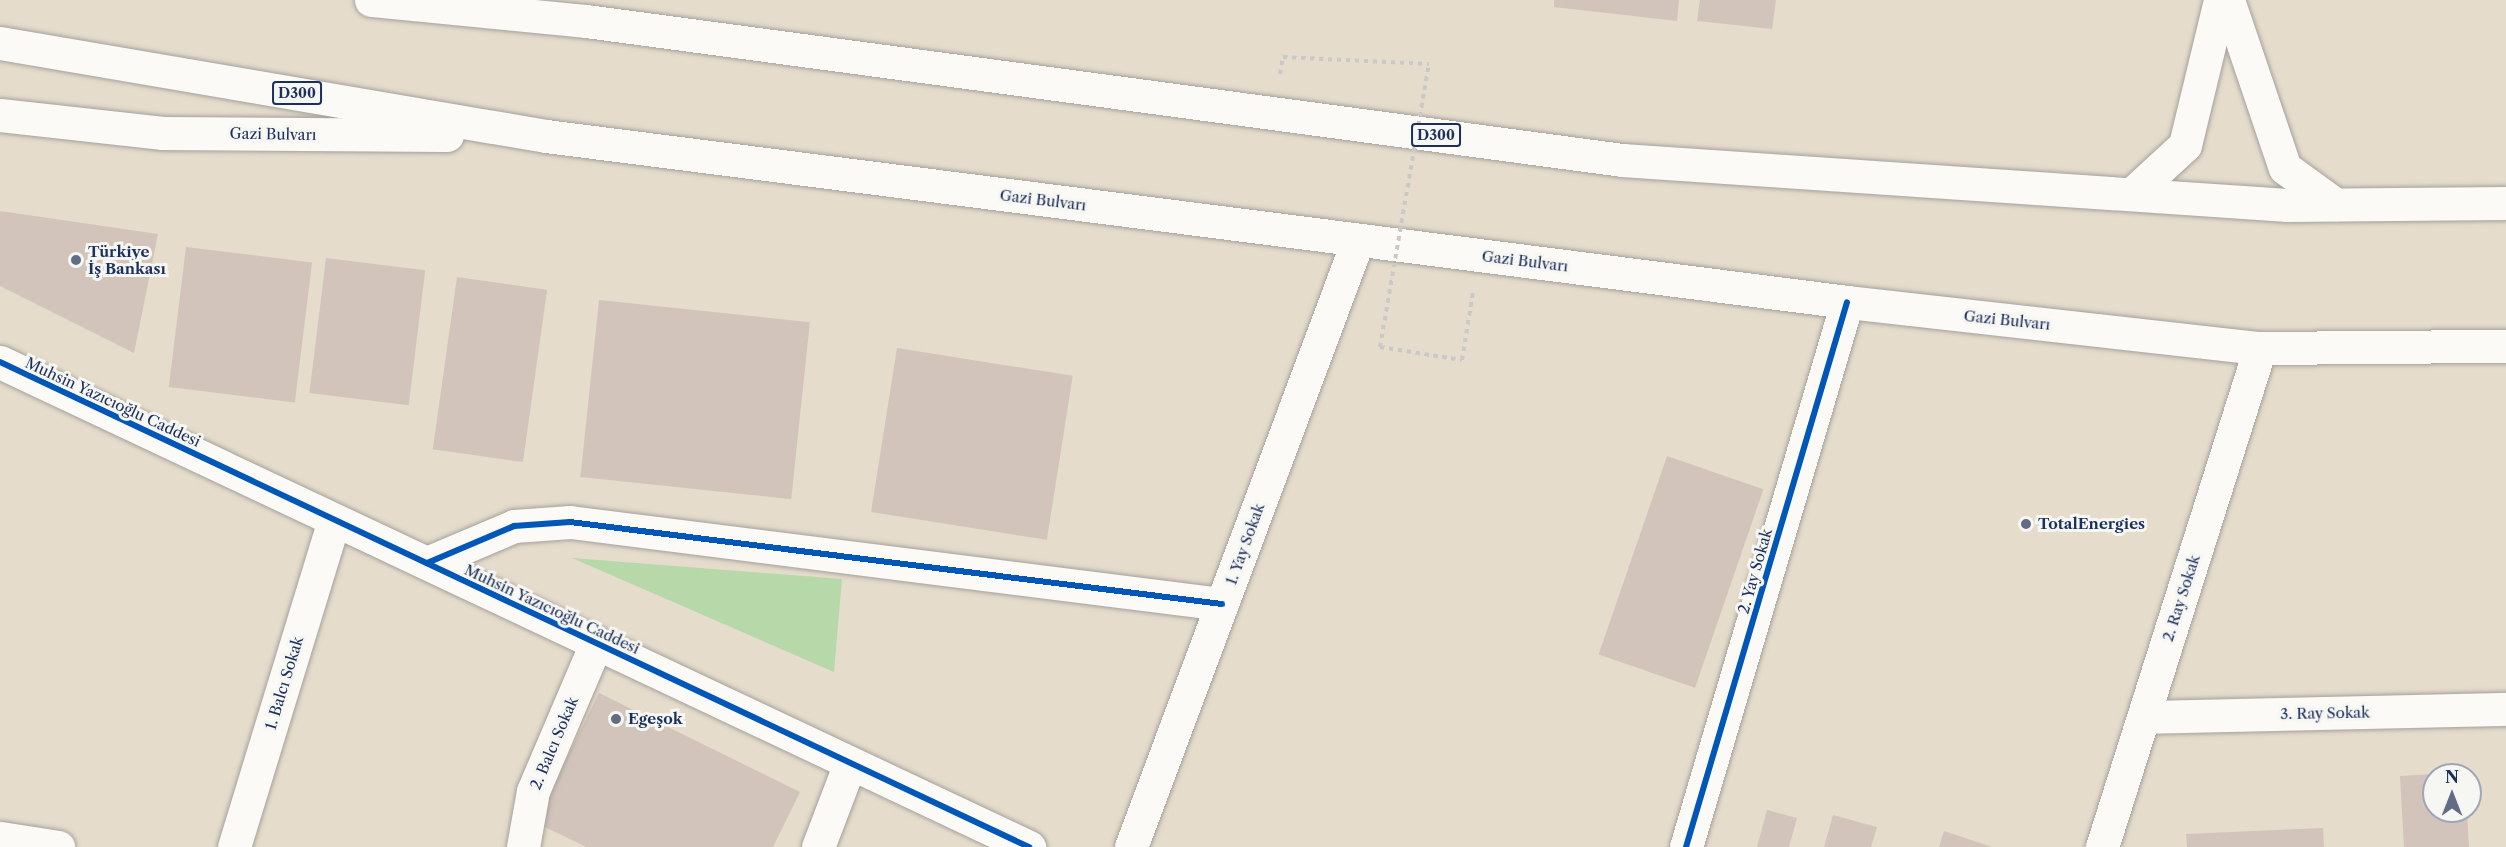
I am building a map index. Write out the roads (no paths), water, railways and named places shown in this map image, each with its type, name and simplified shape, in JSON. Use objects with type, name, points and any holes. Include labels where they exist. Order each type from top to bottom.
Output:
[{"type":"main road","name":"D300","points":[[371,0],[586,21],[1622,160],[2287,205],[2506,203]]},
{"type":"main road","points":[[508,0],[586,21]]},
{"type":"main road","points":[[2133,193],[2184,146],[2220,0]]},
{"type":"main road","points":[[2228,0],[2285,168],[2335,204]]},
{"type":"main road","name":"Gazi Bulvarı","points":[[0,43],[546,136],[1847,302],[2260,348],[2506,346]]},
{"type":"main road","name":"Gazi Bulvarı","points":[[0,115],[164,133],[546,136]]},
{"type":"main road","name":"1. Yay Sokak","points":[[1131,847],[1358,240]]},
{"type":"main road","name":"2. Yay Sokak","points":[[1686,847],[1847,302]]},
{"type":"main road","name":"2. Ray Sokak","points":[[2102,847],[2260,348]]},
{"type":"main road","name":"Muhsin Yazıcıoğlu Caddesi","points":[[0,362],[1029,847]]},
{"type":"main road","name":"1. Balcı Sokak","points":[[234,847],[334,520]]},
{"type":"main road","points":[[427,563],[514,526],[570,522],[1222,604]]},
{"type":"main road","name":"2. Balcı Sokak","points":[[523,847],[533,791],[596,643]]},
{"type":"main road","name":"3. Ray Sokak","points":[[2144,717],[2506,709]]},
{"type":"main road","points":[[818,847],[850,763]]},
{"type":"main road","points":[[0,838],[58,847]]},
{"type":"place","name":"Türkiye İş Bankası","points":[[76,260]]},
{"type":"place","name":"TotalEnergies","points":[[2026,524]]},
{"type":"place","name":"Egeşok","points":[[616,719]]}]
